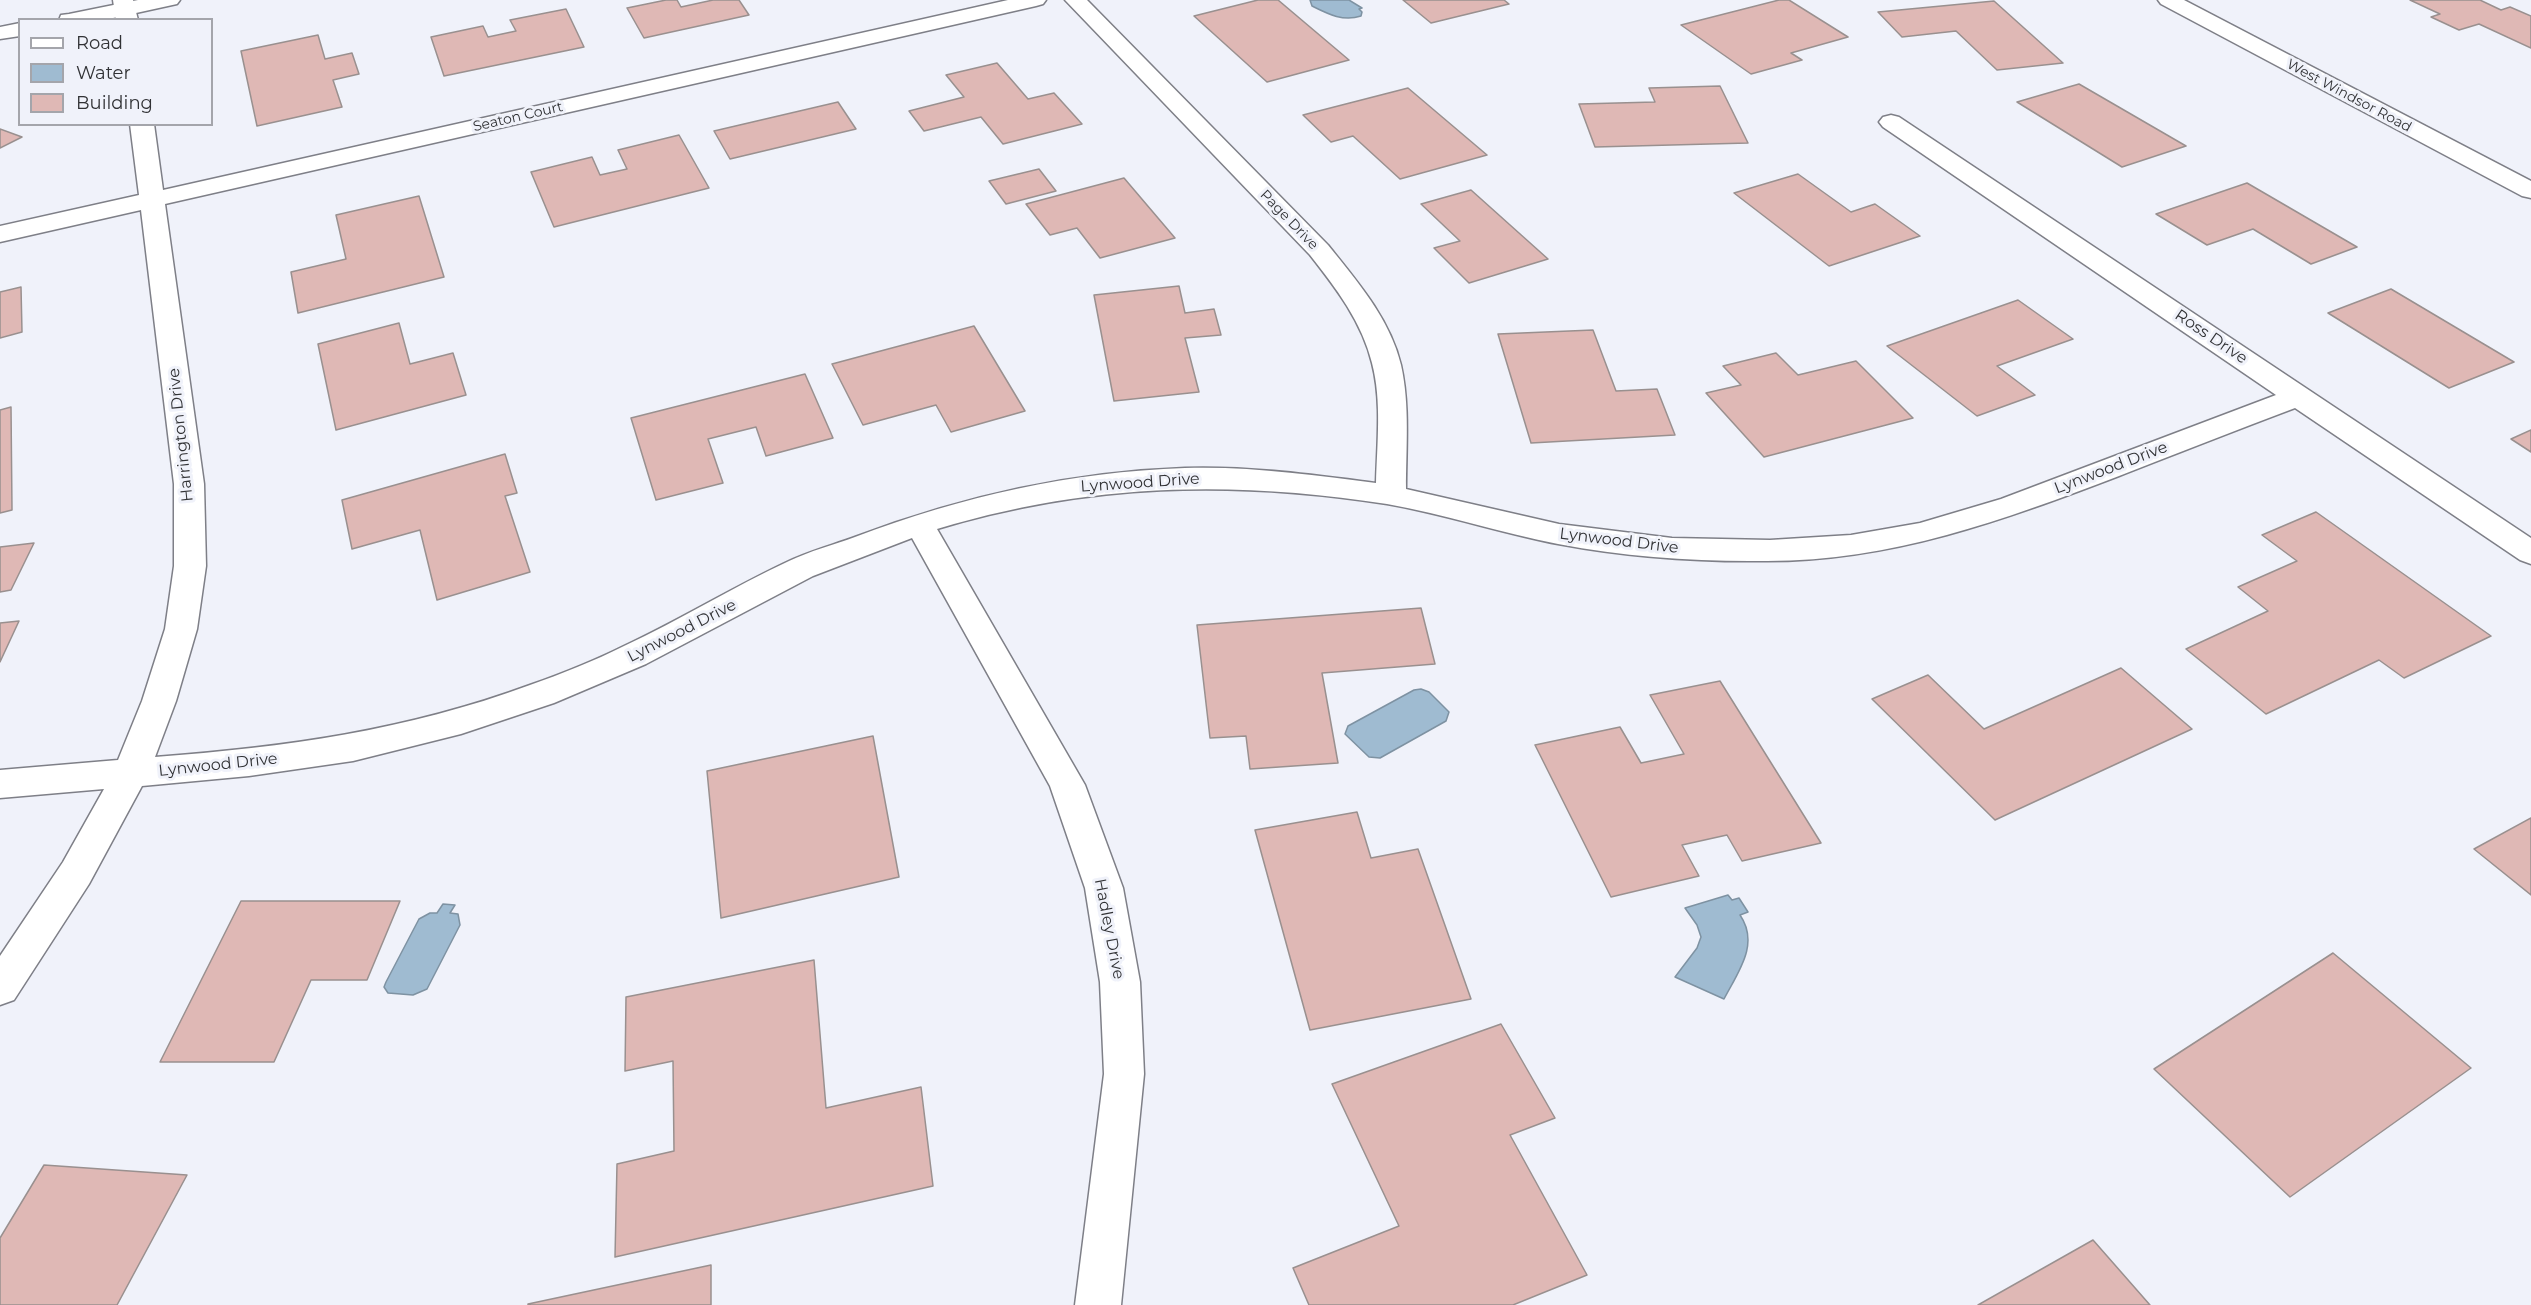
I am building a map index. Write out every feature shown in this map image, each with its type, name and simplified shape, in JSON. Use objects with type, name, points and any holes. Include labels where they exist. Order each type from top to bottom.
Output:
[{"type":"street","points":[[80,18],[170,0]]},
{"type":"street","name":"Seaton Court","points":[[0,234],[1036,0]]},
{"type":"street","name":"Page Drive","points":[[1075,0],[1319,250],[1354,294],[1377,335],[1390,382],[1391,495]]},
{"type":"street","name":"West Windsor Road","points":[[2168,0],[2531,191]]},
{"type":"street","points":[[0,33],[18,29]]},
{"type":"street","name":"Ross Drive","points":[[1891,122],[2531,553]]},
{"type":"street","name":"Harrington Drive","points":[[0,988],[76,873],[131,773],[159,701],[181,629],[190,566],[189,483],[141,126]]},
{"type":"street","name":"Lynwood Drive","points":[[0,784],[220,767],[353,748],[449,725],[542,694],[634,657],[802,568],[919,524],[986,504],[1087,486],[1186,478],[1287,481],[1391,495],[1559,534],[1672,549],[1770,551],[1851,545],[1922,532],[2012,506],[2299,396]]},
{"type":"street","name":"Hadley Drive","points":[[919,524],[1067,785],[1104,888],[1120,982],[1124,1074],[1098,1305]]},
{"type":"water","points":[[1310,0],[1349,0],[1362,8],[1359,9],[1362,12],[1361,16],[1348,18],[1336,16],[1312,6]]},
{"type":"water","points":[[1421,689],[1429,692],[1449,712],[1446,721],[1380,758],[1369,757],[1345,734],[1348,726],[1414,690]]},
{"type":"water","points":[[1728,895],[1732,900],[1739,898],[1748,912],[1740,915],[1746,926],[1748,937],[1745,958],[1724,999],[1675,977],[1697,948],[1701,937],[1697,925],[1685,908]]},
{"type":"water","points":[[443,904],[455,905],[450,913],[458,914],[460,925],[427,989],[413,995],[388,993],[384,987],[386,982],[419,919],[430,913],[437,913]]},
{"type":"building","points":[[677,0],[681,7],[713,0],[739,0],[749,15],[644,38],[627,8]]},
{"type":"building","points":[[1258,0],[1278,0],[1349,60],[1267,82],[1194,16]]},
{"type":"building","points":[[1403,0],[1504,0],[1509,4],[1431,23]]},
{"type":"building","points":[[1779,0],[1789,0],[1848,37],[1791,53],[1802,60],[1751,74],[1681,25]]},
{"type":"building","points":[[2410,0],[2480,0],[2501,10],[2510,7],[2531,16],[2531,48],[2479,24],[2459,30],[2431,17],[2440,14]]},
{"type":"building","points":[[1994,1],[2063,63],[1997,70],[1956,31],[1902,37],[1878,12]]},
{"type":"building","points":[[566,9],[584,47],[444,76],[431,37],[483,26],[488,37],[516,31],[510,20]]},
{"type":"building","points":[[318,35],[325,59],[352,53],[359,74],[333,80],[342,107],[257,126],[241,51]]},
{"type":"building","points":[[997,63],[1028,99],[1054,93],[1082,124],[1003,144],[981,117],[924,131],[909,111],[964,97],[946,75]]},
{"type":"building","points":[[2079,84],[2186,146],[2122,167],[2017,102]]},
{"type":"building","points":[[1720,86],[1748,143],[1595,147],[1579,104],[1655,102],[1649,88]]},
{"type":"building","points":[[1408,88],[1487,155],[1400,179],[1353,136],[1331,142],[1303,115]]},
{"type":"building","points":[[838,102],[856,129],[730,159],[714,131]]},
{"type":"building","points":[[0,129],[22,137],[0,148]]},
{"type":"building","points":[[679,135],[709,188],[554,227],[531,172],[592,157],[600,175],[627,169],[618,150]]},
{"type":"building","points":[[1039,169],[1056,191],[1006,204],[989,181]]},
{"type":"building","points":[[1798,174],[1851,212],[1875,204],[1920,236],[1829,266],[1734,193]]},
{"type":"building","points":[[1124,178],[1175,238],[1100,258],[1077,228],[1050,235],[1026,204]]},
{"type":"building","points":[[2247,183],[2357,247],[2311,264],[2253,229],[2207,245],[2156,214]]},
{"type":"building","points":[[1471,190],[1548,259],[1469,283],[1434,248],[1460,241],[1421,204]]},
{"type":"building","points":[[419,196],[444,277],[298,313],[291,272],[346,259],[336,215]]},
{"type":"building","points":[[1179,286],[1185,313],[1214,309],[1221,335],[1185,338],[1199,392],[1114,401],[1094,295]]},
{"type":"building","points":[[21,287],[22,332],[0,338],[0,292]]},
{"type":"building","points":[[2391,289],[2514,362],[2449,388],[2328,313]]},
{"type":"building","points":[[2018,300],[2073,339],[1997,366],[2035,395],[1977,416],[1887,346]]},
{"type":"building","points":[[399,323],[410,364],[453,353],[466,395],[336,430],[318,344]]},
{"type":"building","points":[[974,326],[1025,411],[951,432],[936,405],[863,425],[832,364]]},
{"type":"building","points":[[1593,330],[1616,391],[1657,389],[1675,435],[1531,443],[1498,334]]},
{"type":"building","points":[[1776,353],[1798,375],[1856,361],[1913,418],[1764,457],[1706,393],[1741,385],[1723,366]]},
{"type":"building","points":[[805,374],[833,438],[766,456],[756,427],[708,439],[723,483],[656,500],[631,418]]},
{"type":"building","points":[[11,407],[12,510],[0,513],[0,410]]},
{"type":"building","points":[[2531,430],[2531,452],[2511,439]]},
{"type":"building","points":[[505,454],[517,493],[505,496],[530,572],[437,600],[420,530],[352,549],[342,500]]},
{"type":"building","points":[[2316,512],[2491,636],[2404,678],[2379,660],[2266,714],[2186,649],[2268,611],[2238,587],[2297,561],[2262,535]]},
{"type":"building","points":[[34,543],[11,590],[0,592],[0,547]]},
{"type":"building","points":[[1421,608],[1435,664],[1322,673],[1338,763],[1250,769],[1246,736],[1210,738],[1197,625]]},
{"type":"building","points":[[19,621],[0,662],[0,623]]},
{"type":"building","points":[[2121,668],[2192,729],[1995,820],[1872,699],[1928,675],[1984,729]]},
{"type":"building","points":[[1720,681],[1821,843],[1742,861],[1727,835],[1682,845],[1699,876],[1611,897],[1535,745],[1620,727],[1641,763],[1684,754],[1650,695]]},
{"type":"building","points":[[873,736],[899,877],[721,918],[707,771]]},
{"type":"building","points":[[1357,812],[1371,858],[1418,849],[1471,999],[1310,1030],[1255,830]]},
{"type":"building","points":[[2531,818],[2531,895],[2474,849]]},
{"type":"building","points":[[241,901],[400,901],[367,980],[311,980],[274,1062],[160,1062]]},
{"type":"building","points":[[2333,953],[2471,1068],[2290,1197],[2154,1069]]},
{"type":"building","points":[[814,960],[826,1108],[921,1087],[933,1186],[615,1257],[617,1164],[674,1151],[673,1061],[625,1071],[626,997]]},
{"type":"building","points":[[1501,1024],[1555,1118],[1510,1135],[1587,1275],[1513,1305],[1309,1305],[1293,1268],[1399,1226],[1332,1084]]},
{"type":"building","points":[[44,1165],[187,1175],[117,1305],[0,1305],[0,1238]]},
{"type":"building","points":[[2093,1240],[2150,1305],[1978,1305]]},
{"type":"building","points":[[711,1265],[711,1305],[528,1305],[528,1304]]}]
